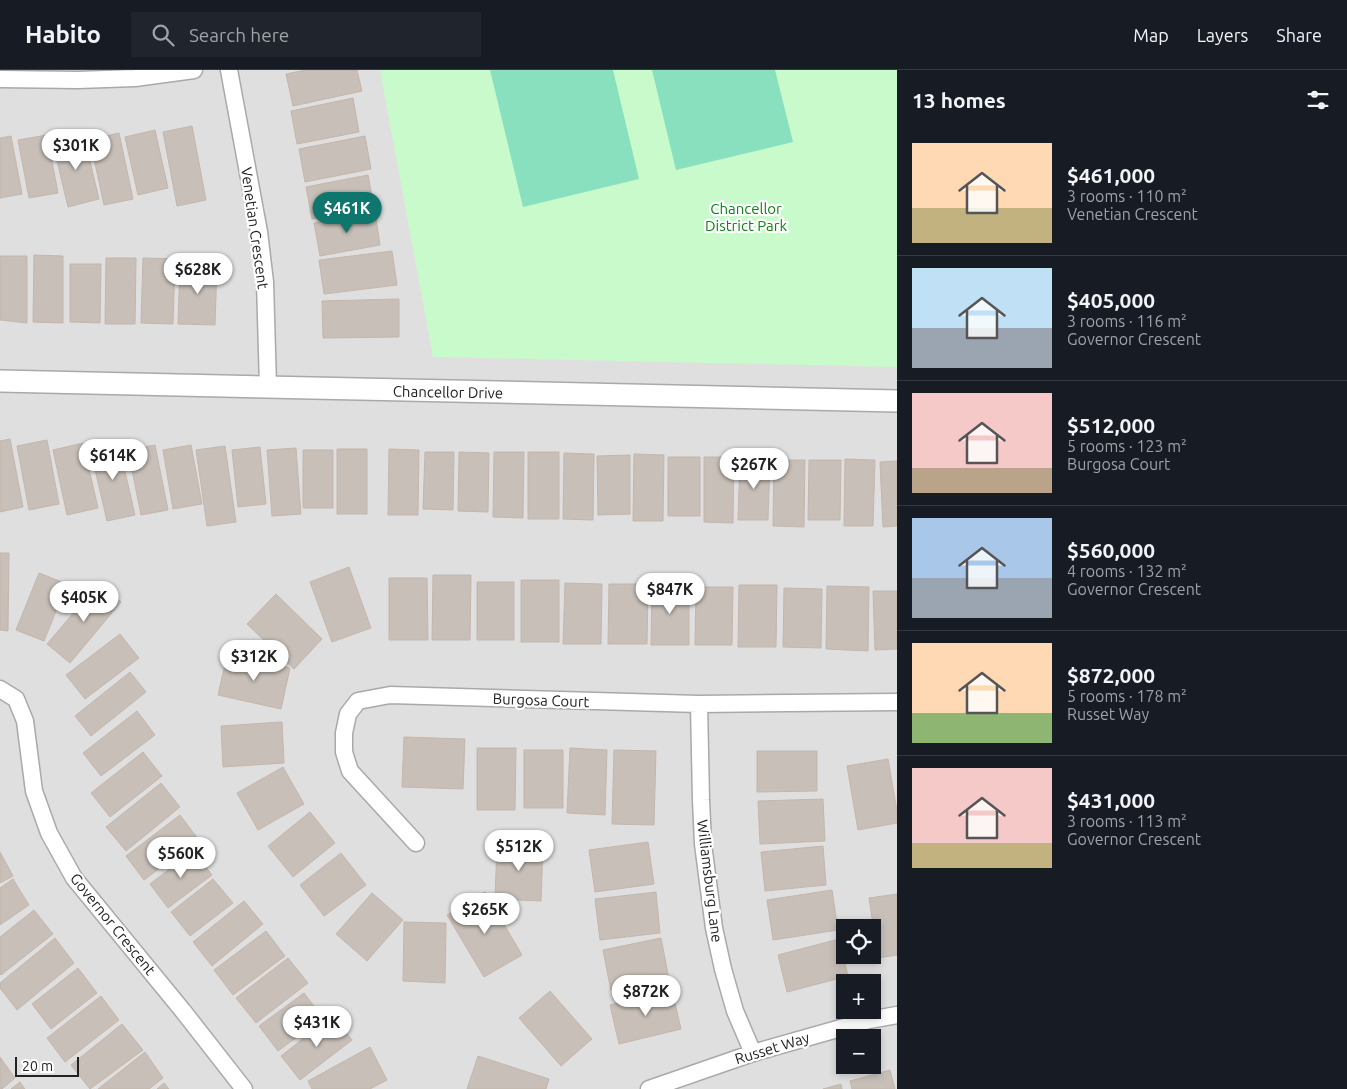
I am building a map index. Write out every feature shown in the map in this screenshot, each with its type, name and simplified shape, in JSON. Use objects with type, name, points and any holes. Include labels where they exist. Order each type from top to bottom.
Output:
[{"type":"street","points":[[0,79],[78,80],[136,78],[194,70]]},
{"type":"street","name":"Venetian Crescent","points":[[228,70],[259,232],[265,282],[268,387]]},
{"type":"street","name":"Chancellor Drive","points":[[0,381],[897,401]]},
{"type":"street","name":"Governor Crescent","points":[[0,689],[16,699],[25,721],[34,792],[49,833],[74,878],[244,1089]]},
{"type":"street","name":"Burgosa Court","points":[[416,842],[350,771],[344,752],[344,733],[348,714],[358,701],[390,695],[699,704],[897,702]]},
{"type":"street","name":"Williamsburg Lane","points":[[699,704],[703,844],[714,928],[735,1011],[754,1053]]},
{"type":"street","name":"Russet Way","points":[[649,1089],[754,1053],[869,1020],[897,1015]]},
{"type":"shaded area","points":[[0,70],[897,70],[897,1089],[0,1089]]},
{"type":"green space","name":"Chancellor District Park","points":[[380,70],[897,70],[897,367],[433,357]]},
{"type":"green space","points":[[490,70],[613,70],[639,179],[523,207]]},
{"type":"green space","points":[[652,70],[775,70],[793,142],[676,170]]},
{"type":"building","points":[[306,70],[357,70],[362,91],[293,106],[286,74]]},
{"type":"building","points":[[353,98],[359,132],[297,144],[291,111]]},
{"type":"building","points":[[192,126],[206,200],[177,206],[163,132]]},
{"type":"building","points":[[155,130],[168,188],[138,195],[125,137]]},
{"type":"building","points":[[119,133],[133,199],[104,205],[90,140]]},
{"type":"building","points":[[47,135],[58,193],[29,198],[18,140]]},
{"type":"building","points":[[11,136],[22,194],[0,198],[0,138]]},
{"type":"building","points":[[84,136],[99,199],[68,207],[53,144]]},
{"type":"building","points":[[365,136],[371,169],[305,182],[299,149]]},
{"type":"building","points":[[368,175],[374,208],[312,219],[306,187]]},
{"type":"building","points":[[375,212],[380,245],[320,256],[314,223]]},
{"type":"building","points":[[392,251],[397,285],[324,294],[319,260]]},
{"type":"building","points":[[34,255],[63,256],[63,323],[33,322]]},
{"type":"building","points":[[0,256],[27,256],[27,323],[0,320]]},
{"type":"building","points":[[106,258],[136,258],[135,324],[105,324]]},
{"type":"building","points":[[143,258],[175,259],[173,324],[141,323]]},
{"type":"building","points":[[70,264],[101,264],[100,323],[70,322]]},
{"type":"building","points":[[180,265],[217,266],[215,325],[178,324]]},
{"type":"building","points":[[399,299],[399,337],[323,338],[322,301]]},
{"type":"building","points":[[10,439],[23,507],[0,512],[0,441]]},
{"type":"building","points":[[47,440],[59,504],[29,510],[17,446]]},
{"type":"building","points":[[118,441],[135,515],[107,521],[90,448]]},
{"type":"building","points":[[83,443],[98,508],[67,515],[53,450]]},
{"type":"building","points":[[155,445],[168,510],[141,515],[128,450]]},
{"type":"building","points":[[191,445],[202,504],[173,509],[163,450]]},
{"type":"building","points":[[225,446],[236,522],[207,526],[196,450]]},
{"type":"building","points":[[260,447],[266,504],[238,507],[232,450]]},
{"type":"building","points":[[296,448],[301,514],[272,516],[267,450]]},
{"type":"building","points":[[337,449],[367,449],[367,514],[337,514]]},
{"type":"building","points":[[389,449],[419,450],[418,515],[388,515]]},
{"type":"building","points":[[303,450],[333,450],[333,508],[303,508]]},
{"type":"building","points":[[425,452],[454,452],[453,510],[423,509]]},
{"type":"building","points":[[459,452],[489,453],[488,512],[458,511]]},
{"type":"building","points":[[494,452],[524,452],[523,518],[493,517]]},
{"type":"building","points":[[528,452],[559,452],[559,519],[528,519]]},
{"type":"building","points":[[564,453],[594,454],[593,520],[563,519]]},
{"type":"building","points":[[634,454],[664,455],[663,521],[633,521]]},
{"type":"building","points":[[630,455],[630,514],[598,515],[597,456]]},
{"type":"building","points":[[668,457],[700,457],[700,516],[668,516]]},
{"type":"building","points":[[704,457],[734,457],[733,523],[704,522]]},
{"type":"building","points":[[740,459],[770,460],[768,520],[738,520]]},
{"type":"building","points":[[845,459],[875,460],[873,526],[844,526]]},
{"type":"building","points":[[774,460],[805,460],[804,527],[773,526]]},
{"type":"building","points":[[809,460],[841,460],[840,520],[808,520]]},
{"type":"building","points":[[897,461],[897,526],[883,527],[880,462]]},
{"type":"building","points":[[0,553],[9,553],[8,631],[0,630]]},
{"type":"building","points":[[349,567],[371,628],[332,642],[310,582]]},
{"type":"building","points":[[39,573],[67,584],[44,641],[16,630]]},
{"type":"building","points":[[433,575],[471,575],[470,640],[432,640]]},
{"type":"building","points":[[389,578],[427,578],[428,640],[389,640]]},
{"type":"building","points":[[521,580],[559,580],[559,642],[521,642]]},
{"type":"building","points":[[477,582],[514,582],[514,640],[477,640]]},
{"type":"building","points":[[99,583],[121,602],[70,663],[47,644]]},
{"type":"building","points":[[565,583],[602,584],[601,644],[563,644]]},
{"type":"building","points":[[609,584],[648,584],[647,644],[608,644]]},
{"type":"building","points":[[652,584],[689,584],[689,645],[651,645]]},
{"type":"building","points":[[739,585],[777,585],[776,647],[738,647]]},
{"type":"building","points":[[827,586],[869,587],[868,651],[826,649]]},
{"type":"building","points":[[696,587],[733,587],[732,645],[695,645]]},
{"type":"building","points":[[784,588],[822,589],[821,648],[783,647]]},
{"type":"building","points":[[873,591],[897,591],[897,649],[875,650]]},
{"type":"building","points":[[276,594],[322,639],[294,669],[247,624]]},
{"type":"building","points":[[120,634],[139,658],[85,699],[66,675]]},
{"type":"building","points":[[227,655],[290,668],[281,709],[218,695]]},
{"type":"building","points":[[130,672],[146,692],[91,736],[75,716]]},
{"type":"building","points":[[137,711],[155,735],[101,776],[83,753]]},
{"type":"building","points":[[282,722],[284,763],[223,767],[221,726]]},
{"type":"building","points":[[404,737],[465,739],[463,789],[402,787]]},
{"type":"building","points":[[477,748],[516,748],[515,810],[477,810]]},
{"type":"building","points":[[570,748],[607,750],[605,815],[567,813]]},
{"type":"building","points":[[524,750],[563,750],[563,808],[524,808]]},
{"type":"building","points":[[614,750],[656,751],[654,825],[612,824]]},
{"type":"building","points":[[757,751],[817,751],[817,791],[757,792]]},
{"type":"building","points":[[143,752],[162,776],[110,817],[91,793]]},
{"type":"building","points":[[888,759],[897,811],[897,823],[858,830],[847,766]]},
{"type":"building","points":[[283,767],[304,804],[258,830],[237,793]]},
{"type":"building","points":[[161,783],[180,807],[126,851],[106,827]]},
{"type":"building","points":[[823,799],[825,841],[760,844],[758,801]]},
{"type":"building","points":[[310,812],[335,843],[293,877],[268,846]]},
{"type":"building","points":[[180,815],[198,839],[144,880],[126,856]]},
{"type":"building","points":[[648,842],[654,884],[595,892],[589,850]]},
{"type":"building","points":[[497,843],[543,845],[541,901],[495,899]]},
{"type":"building","points":[[823,846],[826,885],[765,891],[761,852]]},
{"type":"building","points":[[193,851],[212,875],[168,908],[150,884]]},
{"type":"building","points":[[0,852],[13,876],[0,883]]},
{"type":"building","points":[[341,853],[366,885],[324,916],[300,885]]},
{"type":"building","points":[[13,879],[29,905],[0,925],[0,888]]},
{"type":"building","points":[[213,879],[233,903],[190,936],[171,912]]},
{"type":"building","points":[[832,890],[836,930],[773,940],[767,900]]},
{"type":"building","points":[[485,892],[522,955],[484,977],[447,915]]},
{"type":"building","points":[[656,892],[660,933],[600,940],[595,899]]},
{"type":"building","points":[[372,893],[403,920],[367,961],[336,934]]},
{"type":"building","points":[[897,894],[897,955],[881,958],[881,919],[872,919],[869,898]]},
{"type":"building","points":[[244,901],[263,924],[212,966],[193,942]]},
{"type":"building","points":[[34,910],[53,934],[1,975],[0,937]]},
{"type":"building","points":[[404,922],[446,923],[445,983],[403,981]]},
{"type":"building","points":[[266,931],[285,956],[233,995],[214,970]]},
{"type":"building","points":[[55,938],[74,963],[17,1010],[0,988],[0,983]]},
{"type":"building","points":[[661,938],[669,979],[611,991],[603,950]]},
{"type":"building","points":[[836,940],[836,964],[845,964],[848,974],[836,974],[836,979],[787,992],[778,955]]},
{"type":"building","points":[[288,958],[308,983],[256,1023],[236,998]]},
{"type":"building","points":[[78,968],[97,993],[51,1029],[32,1004]]},
{"type":"building","points":[[672,990],[681,1029],[619,1044],[610,1005]]},
{"type":"building","points":[[550,991],[592,1039],[561,1066],[519,1018]]},
{"type":"building","points":[[304,993],[323,1018],[278,1051],[259,1026]]},
{"type":"building","points":[[101,996],[119,1020],[65,1062],[47,1038]]},
{"type":"building","points":[[333,1015],[352,1040],[300,1080],[281,1056]]},
{"type":"building","points":[[122,1024],[143,1050],[90,1089],[71,1065]]},
{"type":"building","points":[[370,1047],[387,1080],[370,1089],[312,1089],[308,1081]]},
{"type":"building","points":[[145,1052],[163,1078],[149,1089],[98,1089]]},
{"type":"building","points":[[478,1056],[549,1079],[546,1089],[467,1089]]},
{"type":"building","points":[[0,1057],[15,1078],[2,1089],[0,1089]]},
{"type":"building","points":[[890,1070],[895,1089],[852,1089],[850,1081]]},
{"type":"building","points":[[20,1082],[25,1089],[11,1089]]},
{"type":"building","points":[[164,1083],[169,1089],[157,1089]]},
{"type":"building","points":[[841,1084],[842,1089],[823,1089]]}]
